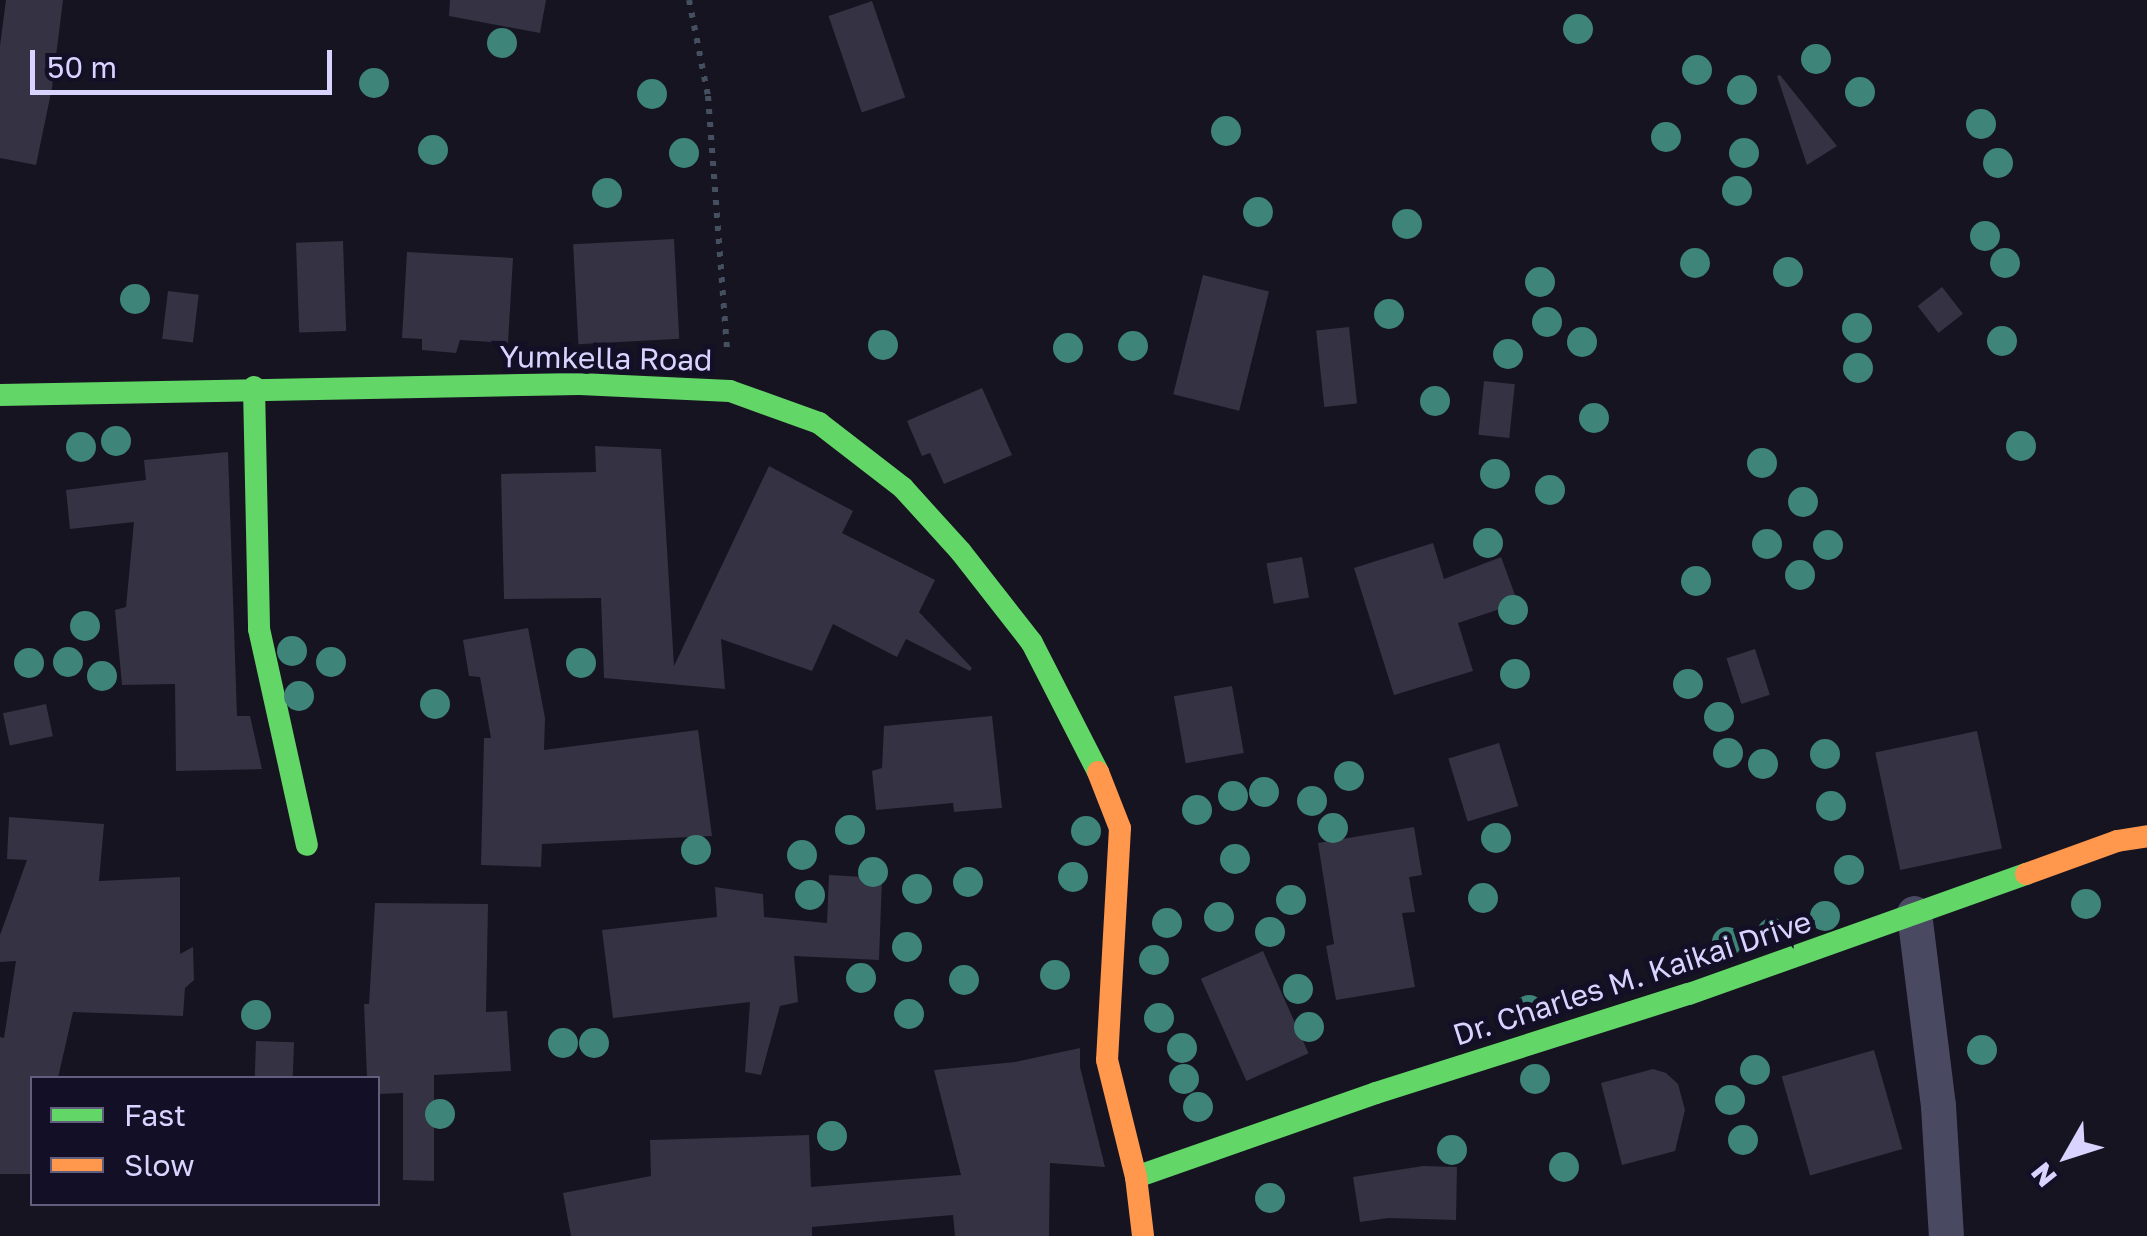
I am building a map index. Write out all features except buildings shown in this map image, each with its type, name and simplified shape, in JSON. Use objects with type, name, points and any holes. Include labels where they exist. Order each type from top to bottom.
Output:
[{"type":"street","name":"Yumkella Road","points":[[0,395],[254,387],[580,384],[730,391],[819,423],[903,488],[961,552],[1032,643],[1090,752],[1120,828],[1107,1060],[1136,1177],[1143,1236]]},
{"type":"street","points":[[254,387],[258,629],[307,845]]},
{"type":"street","name":"Dr. Charles M. Kaikai Drive","points":[[1136,1177],[1376,1094],[1689,994],[2117,842],[2147,836]]},
{"type":"street","points":[[1914,913],[1938,1106],[1946,1236]]},
{"type":"path","points":[[689,0],[708,96],[730,391]]},
{"type":"traffic: fast","points":[[0,395],[580,384],[730,391],[819,423],[903,488],[961,552],[1032,643],[1098,772]]},
{"type":"traffic: fast","points":[[254,387],[259,629],[307,845]]},
{"type":"traffic: fast","points":[[1136,1177],[1376,1093],[1689,994],[2026,874]]},
{"type":"traffic: slow","points":[[1098,772],[1120,828],[1107,1060],[1136,1177],[1143,1236]]},
{"type":"traffic: slow","points":[[2026,874],[2117,841],[2147,836]]}]
